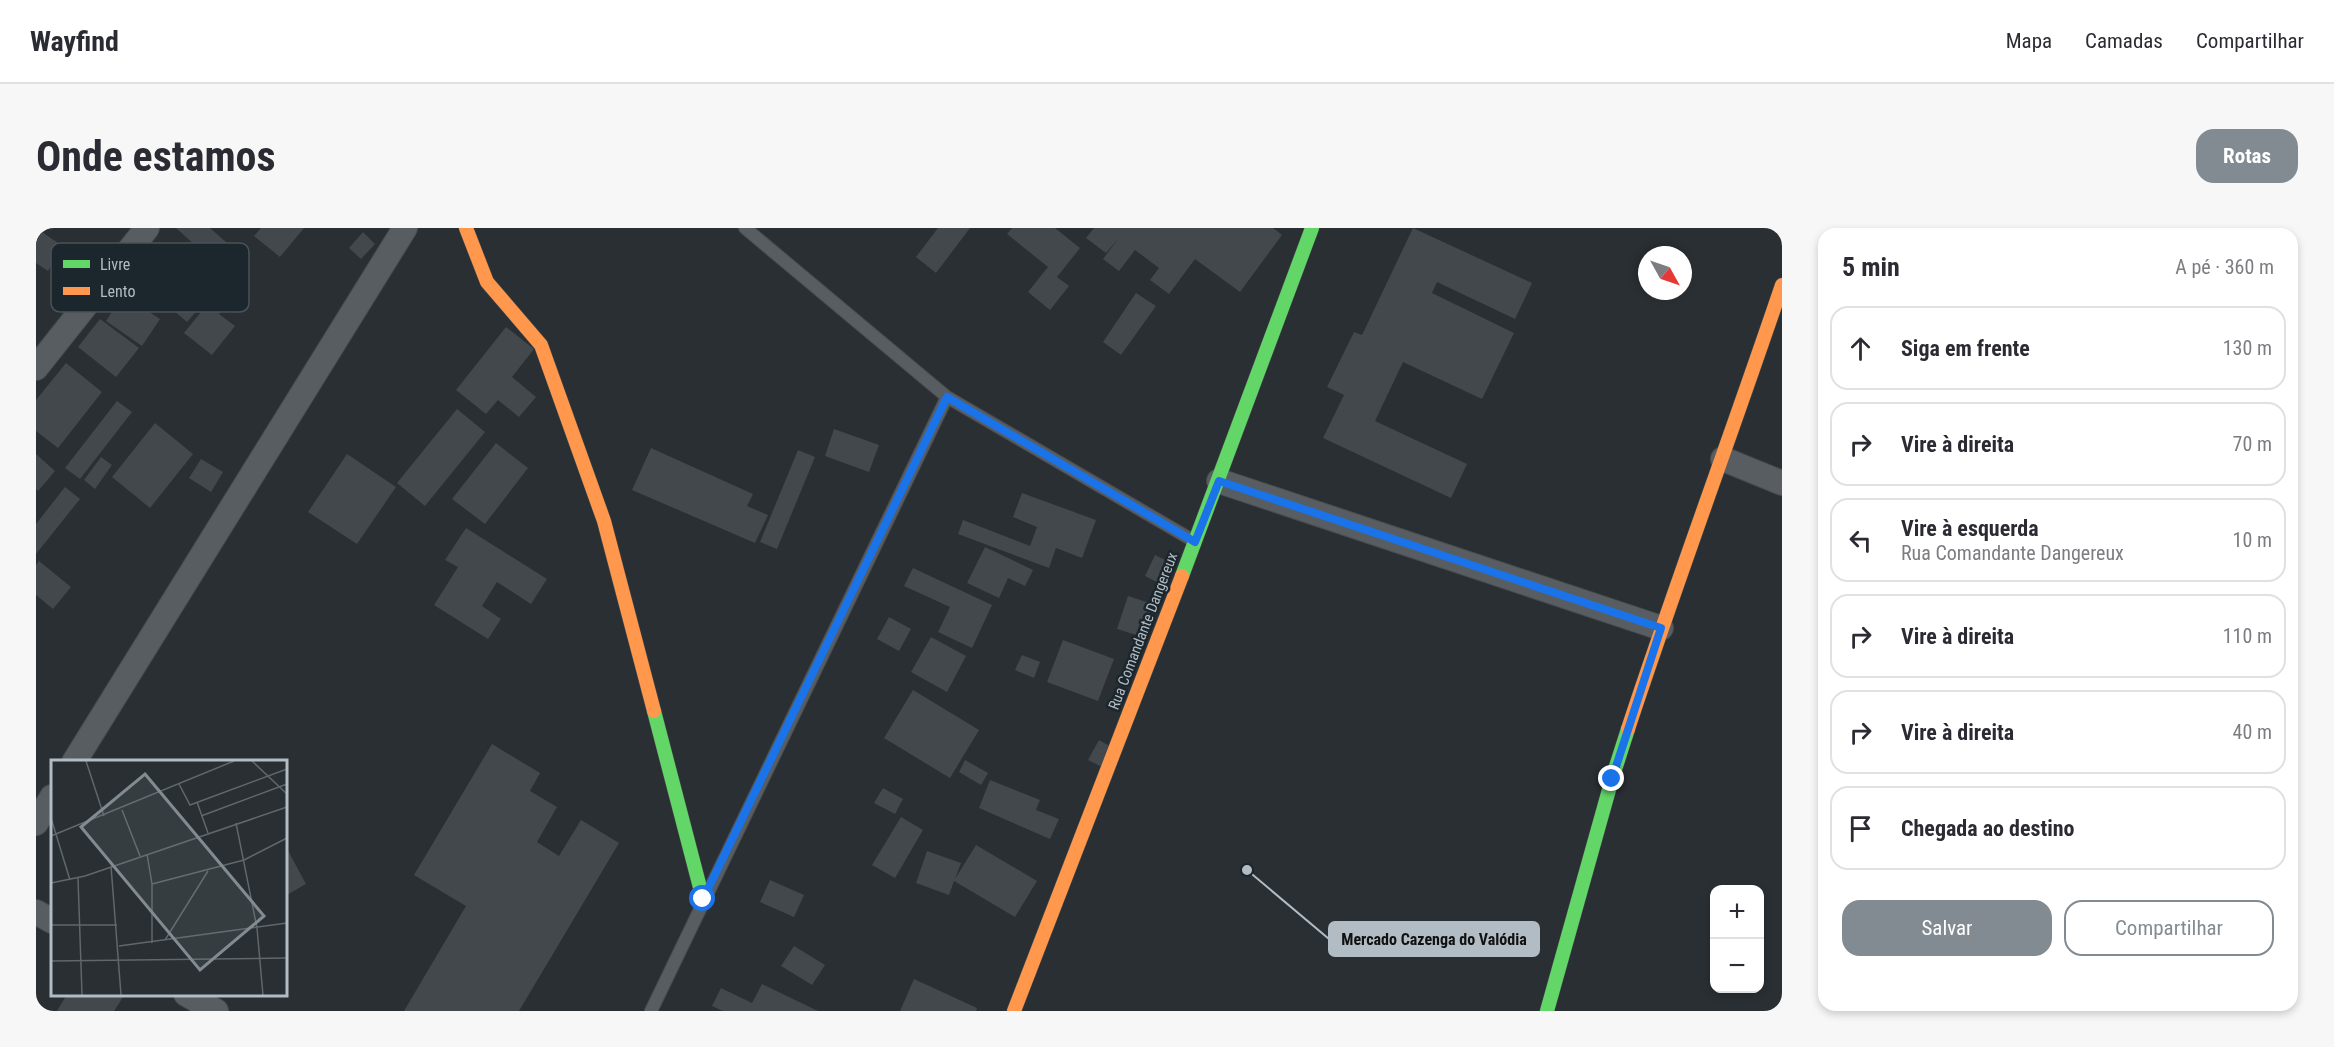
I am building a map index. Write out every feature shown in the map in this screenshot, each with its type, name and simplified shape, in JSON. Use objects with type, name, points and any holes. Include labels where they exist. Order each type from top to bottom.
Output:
[{"type":"street","points":[[135,243],[147,228]]},
{"type":"street","points":[[75,760],[405,228]]},
{"type":"street","points":[[466,228],[487,282],[541,345],[604,521],[703,899]]},
{"type":"street","name":"Rua Comandante Dangereux","points":[[1014,1011],[1219,481],[1312,228]]},
{"type":"street","points":[[1547,1011],[1612,779],[1661,628],[1723,459],[1782,285]]},
{"type":"street","points":[[36,368],[80,312]]},
{"type":"street","points":[[1723,459],[1782,483]]},
{"type":"street","points":[[1219,481],[1661,628]]},
{"type":"street","points":[[36,824],[51,799]]},
{"type":"street","points":[[36,912],[51,920]]},
{"type":"street","points":[[190,996],[216,1011]]},
{"type":"lane","points":[[745,228],[947,397],[1195,542]]},
{"type":"lane","points":[[651,1011],[947,397]]},
{"type":"building","points":[[36,228],[58,243],[51,243],[51,266],[48,271],[36,263]]},
{"type":"building","points":[[176,228],[210,228],[227,243],[193,243]]},
{"type":"building","points":[[261,228],[304,228],[280,257],[254,236]]},
{"type":"building","points":[[938,228],[970,228],[936,273],[916,257]]},
{"type":"building","points":[[1012,228],[1055,228],[1080,248],[1057,277],[1069,286],[1050,310],[1028,292],[1048,267],[1007,234]]},
{"type":"building","points":[[1094,228],[1273,228],[1282,235],[1240,292],[1195,259],[1169,294],[1150,280],[1159,268],[1135,250],[1119,271],[1103,259],[1119,238],[1106,253],[1086,238]]},
{"type":"building","points":[[1413,228],[1532,283],[1515,319],[1437,282],[1432,293],[1514,333],[1482,399],[1403,362],[1375,421],[1467,464],[1451,498],[1323,438],[1344,395],[1327,387],[1354,332],[1362,335]]},
{"type":"building","points":[[363,232],[375,244],[361,259],[349,248]]},
{"type":"building","points":[[1136,293],[1156,306],[1121,355],[1103,342]]},
{"type":"building","points":[[112,312],[149,312],[160,319],[142,346],[106,321]]},
{"type":"building","points":[[175,312],[196,312],[187,322]]},
{"type":"building","points":[[201,312],[221,312],[219,314],[235,326],[212,355],[184,333]]},
{"type":"building","points":[[100,319],[139,348],[116,377],[78,347]]},
{"type":"building","points":[[506,327],[534,349],[512,377],[536,397],[519,417],[498,400],[486,414],[456,390]]},
{"type":"building","points":[[66,363],[102,392],[58,448],[36,431],[36,400]]},
{"type":"building","points":[[117,401],[132,412],[80,479],[65,468]]},
{"type":"building","points":[[457,409],[485,432],[425,506],[397,483]]},
{"type":"building","points":[[155,423],[193,454],[150,508],[112,477]]},
{"type":"building","points":[[834,429],[879,445],[869,472],[825,456]]},
{"type":"building","points":[[496,443],[528,468],[485,524],[452,499]]},
{"type":"building","points":[[651,448],[753,494],[747,506],[768,515],[755,543],[632,490]]},
{"type":"building","points":[[798,450],[815,457],[777,549],[760,542]]},
{"type":"building","points":[[36,454],[55,471],[38,491],[36,489]]},
{"type":"building","points":[[347,454],[396,487],[357,544],[308,512]]},
{"type":"building","points":[[101,457],[112,465],[95,489],[84,480]]},
{"type":"building","points":[[201,459],[223,472],[211,492],[189,478]]},
{"type":"building","points":[[65,487],[80,499],[36,554],[36,524]]},
{"type":"building","points":[[1022,493],[1096,520],[1082,558],[1056,548],[1049,568],[958,534],[963,520],[1030,546],[1037,527],[1013,517]]},
{"type":"building","points":[[466,528],[547,579],[531,604],[497,582],[482,606],[501,619],[488,639],[434,605],[458,567],[445,560]]},
{"type":"building","points":[[985,547],[1033,570],[1025,586],[1008,578],[999,598],[967,583]]},
{"type":"building","points":[[1155,555],[1173,564],[1163,585],[1145,576]]},
{"type":"building","points":[[39,561],[71,587],[53,609],[36,595],[36,565]]},
{"type":"building","points":[[913,568],[992,605],[972,648],[938,632],[950,607],[904,586]]},
{"type":"building","points":[[1128,596],[1156,605],[1146,638],[1117,629]]},
{"type":"building","points":[[889,617],[911,629],[899,651],[877,639]]},
{"type":"building","points":[[931,637],[966,656],[947,692],[911,672]]},
{"type":"building","points":[[1063,640],[1114,659],[1098,701],[1047,682]]},
{"type":"building","points":[[1022,655],[1040,662],[1034,678],[1015,670]]},
{"type":"building","points":[[913,690],[979,730],[950,778],[884,738]]},
{"type":"building","points":[[1099,740],[1115,749],[1104,768],[1088,760]]},
{"type":"building","points":[[492,744],[540,773],[530,791],[557,807],[537,842],[559,856],[581,820],[619,843],[519,1011],[404,1011],[466,906],[414,875]]},
{"type":"building","points":[[965,760],[988,773],[981,785],[959,772]]},
{"type":"building","points":[[990,780],[1040,800],[1036,810],[1059,819],[1050,839],[979,808]]},
{"type":"building","points":[[883,788],[903,799],[895,814],[874,803]]},
{"type":"building","points":[[901,817],[923,830],[895,878],[872,865]]},
{"type":"building","points":[[976,845],[1037,881],[1015,917],[954,881],[949,895],[916,883],[927,851],[961,863],[955,879]]},
{"type":"building","points":[[286,847],[306,884],[286,895]]},
{"type":"building","points":[[770,880],[804,895],[794,917],[760,902]]},
{"type":"building","points":[[794,946],[825,965],[812,985],[781,966]]},
{"type":"building","points":[[914,979],[977,1008],[976,1011],[900,1011]]},
{"type":"building","points":[[762,984],[818,1011],[723,1011],[712,1006],[721,988],[752,1003]]},
{"type":"building","points":[[66,996],[124,996],[114,1011],[57,1011]]},
{"type":"traffic: fast","points":[[1182,576],[1312,228]]},
{"type":"traffic: fast","points":[[654,711],[703,899]]},
{"type":"traffic: fast","points":[[1547,1011],[1628,729]]},
{"type":"traffic: slow","points":[[466,228],[487,282],[541,345],[604,521],[654,711]]},
{"type":"traffic: slow","points":[[1628,729],[1782,285]]},
{"type":"traffic: slow","points":[[1014,1011],[1182,576]]},
{"type":"place","name":"Mercado Cazenga do Valódia","points":[[1247,870]]},
{"type":"route","points":[[703,899],[947,397],[1195,542],[1219,481],[1661,628],[1612,779]]}]
